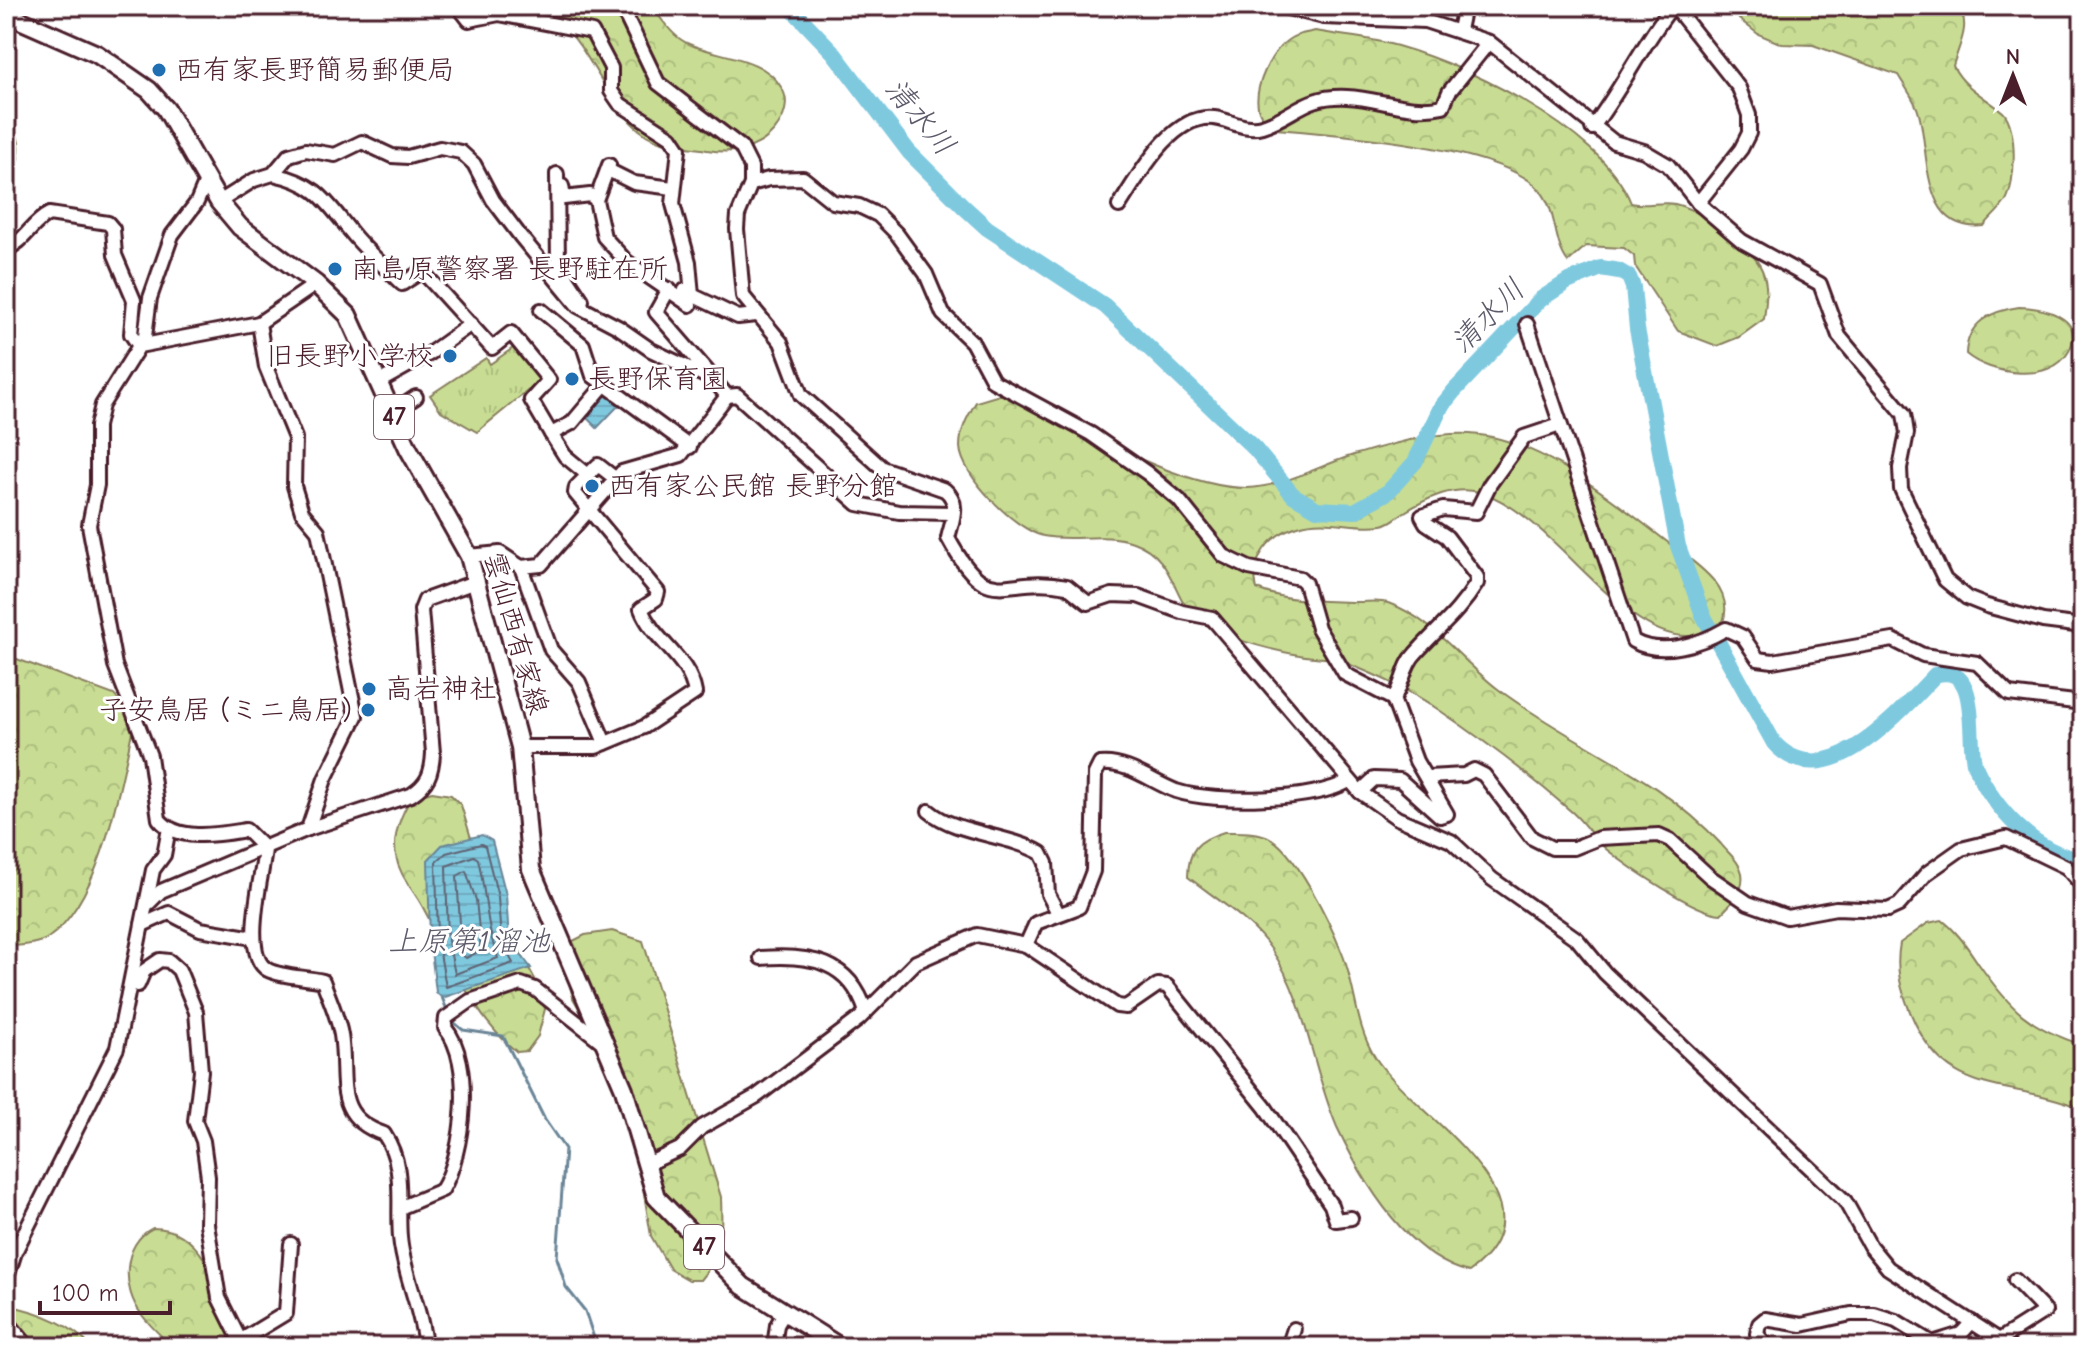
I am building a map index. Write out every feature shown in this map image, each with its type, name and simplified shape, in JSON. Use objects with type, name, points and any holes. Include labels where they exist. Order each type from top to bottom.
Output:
[{"type":"main road","name":"雲仙西有家線","points":[[6,14],[97,54],[149,90],[180,131],[219,202],[264,248],[316,284],[348,315],[392,413],[469,556],[520,747],[531,869],[624,1089],[656,1197],[743,1286],[840,1347]]},
{"type":"street","points":[[458,6],[469,20],[499,14],[592,32],[611,68],[611,91],[620,104],[671,137],[679,149],[673,204],[689,262],[692,295],[698,301],[738,317],[756,315]]},
{"type":"street","points":[[621,6],[658,83],[741,147],[751,167],[751,184],[738,215],[740,285],[756,315],[781,342],[793,380],[812,408],[882,468],[945,490],[953,497],[948,538],[978,581],[992,589],[1055,584],[1067,586],[1088,603],[1112,595],[1138,596],[1182,612],[1212,618],[1360,792],[1397,818],[1451,841],[1492,879],[1577,939],[1605,973],[1845,1201],[1870,1246],[1888,1268],[2007,1345],[2045,1311],[2015,1280]]},
{"type":"street","points":[[1280,6],[1308,15],[1410,19],[1459,30],[1489,42],[1524,68],[1592,128],[1614,142],[1657,157],[1668,165],[1698,203],[1742,241],[1813,278],[1825,292],[1839,336],[1904,414],[1907,433],[1900,468],[1901,489],[1945,580],[1967,598],[1987,606],[2043,621],[2083,626]]},
{"type":"street","points":[[1459,30],[1464,6]]},
{"type":"street","points":[[1592,128],[1615,98],[1643,44],[1668,7],[1678,11],[1739,88],[1749,115],[1746,141],[1698,203]]},
{"type":"street","points":[[1119,206],[1167,138],[1201,119],[1212,118],[1251,128],[1319,98],[1350,97],[1426,110],[1443,106],[1449,92],[1489,42]]},
{"type":"street","points":[[273,174],[289,155],[306,150],[335,155],[362,142],[392,156],[408,157],[440,148],[461,152],[474,164],[493,200],[560,287],[586,310],[651,350],[714,380]]},
{"type":"street","points":[[673,188],[634,183],[608,167],[596,200],[604,237],[613,250],[690,305],[685,292],[689,282]]},
{"type":"street","points":[[219,202],[254,180],[273,174],[292,178],[326,198],[356,238],[402,284],[422,271],[492,348],[511,333],[549,380],[531,400],[565,456],[588,475]]},
{"type":"street","points":[[586,310],[558,264],[557,178],[564,198],[590,195],[596,200]]},
{"type":"street","points":[[751,184],[769,179],[803,178],[833,202],[859,206],[878,215],[926,274],[943,314],[972,342],[993,381],[1091,434],[1129,459],[1179,500],[1224,556],[1249,568],[1300,578],[1309,591],[1318,628],[1345,674],[1393,699],[1416,761],[1428,777],[1446,810],[1446,816],[1440,816],[1400,780],[1374,779],[1360,792]]},
{"type":"street","points":[[206,181],[197,202],[172,235],[150,298],[142,345],[102,405],[97,426],[97,485],[89,525],[115,665],[150,756],[159,819],[169,828],[209,835],[246,830],[265,849],[263,880],[254,916],[254,938],[260,961],[267,969],[323,981],[340,1033],[343,1085],[351,1116],[364,1127],[384,1134],[398,1162],[402,1207],[400,1238],[423,1321],[425,1347]]},
{"type":"street","points":[[6,249],[19,245],[49,214],[108,223],[113,229],[115,255],[134,300],[131,334],[142,345]]},
{"type":"street","points":[[142,345],[259,323],[316,284]]},
{"type":"street","points":[[669,289],[656,312],[709,369],[727,396]]},
{"type":"street","points":[[541,310],[553,324],[583,345],[589,372],[690,447]]},
{"type":"street","points":[[259,323],[266,367],[295,438],[294,486],[302,512],[318,531],[356,716],[325,779],[308,829]]},
{"type":"street","points":[[379,382],[429,354],[471,324]]},
{"type":"street","points":[[1527,324],[1633,641],[1671,647],[1710,638],[1723,631],[1743,637],[1758,659],[1764,661],[1893,640],[1923,655],[1977,663],[2009,694],[2083,703]]},
{"type":"street","points":[[551,434],[572,423],[605,384]]},
{"type":"street","points":[[521,567],[541,565],[549,560],[616,479],[629,468],[671,460],[690,447],[727,396],[737,395],[751,404],[858,504],[899,512],[953,513]]},
{"type":"street","points":[[392,413],[416,397]]},
{"type":"street","points":[[1393,699],[1403,686],[1415,653],[1428,645],[1477,583],[1477,577],[1447,537],[1426,523],[1422,516],[1443,509],[1476,512],[1490,484],[1524,437],[1560,425]]},
{"type":"street","points":[[520,747],[596,747],[644,727],[695,693],[693,682],[673,650],[650,630],[641,609],[656,599],[658,592],[575,490],[600,465],[616,479]]},
{"type":"street","points":[[469,556],[500,553],[521,567],[551,650],[579,682],[605,743]]},
{"type":"street","points":[[149,903],[161,891],[308,829],[411,795],[428,780],[433,753],[421,610],[425,600],[436,594],[475,582]]},
{"type":"street","points":[[1026,945],[1036,923],[1079,907],[1091,883],[1095,774],[1100,764],[1126,768],[1176,791],[1199,795],[1305,794],[1325,791],[1349,781]]},
{"type":"street","points":[[1428,777],[1464,775],[1474,770],[1484,775],[1532,838],[1552,848],[1574,848],[1599,838],[1659,835],[1670,840],[1710,877],[1748,903],[1787,917],[1836,908],[1888,910],[1899,905],[1927,873],[1961,849],[2006,838],[2066,867],[2083,886]]},
{"type":"street","points":[[929,811],[951,826],[999,835],[1041,853],[1046,863],[1048,894],[1058,913]]},
{"type":"street","points":[[6,1281],[15,1252],[117,1048],[131,994],[153,870],[164,855],[169,828]]},
{"type":"street","points":[[142,925],[169,913],[200,929],[254,938]]},
{"type":"street","points":[[645,1165],[680,1149],[702,1127],[757,1096],[866,1012],[916,962],[977,935],[1026,945],[1117,1006],[1130,1005],[1158,985],[1167,986],[1265,1107],[1331,1205],[1336,1220],[1351,1218]]},
{"type":"street","points":[[761,958],[798,955],[816,960],[854,983],[866,1012]]},
{"type":"street","points":[[131,994],[144,971],[156,962],[169,961],[179,970],[196,1012],[201,1071],[195,1121],[203,1141],[208,1177],[207,1224],[219,1298],[235,1344],[286,1313],[291,1244]]},
{"type":"street","points":[[402,1207],[442,1190],[464,1122],[456,1047],[445,1028],[449,1016],[470,1001],[521,984],[535,989],[606,1045]]},
{"type":"street","points":[[6,1309],[10,1325],[28,1347]]},
{"type":"street","points":[[774,1347],[777,1325],[784,1313]]},
{"type":"street","points":[[1767,1347],[1757,1334],[1759,1324],[1765,1319],[1802,1325],[1851,1314],[1874,1314],[1896,1321],[1932,1343],[1961,1334],[1972,1322]]},
{"type":"street","points":[[1288,1347],[1294,1329]]},
{"type":"green space","points":[[533,6],[651,6],[683,41],[752,63],[773,77],[786,99],[783,116],[767,138],[744,150],[717,151],[654,139],[626,117],[572,35],[556,20]]},
{"type":"green space","points":[[1733,6],[1957,6],[1962,13],[1964,27],[1953,66],[1969,86],[2003,112],[2011,130],[2013,170],[2009,194],[2003,205],[1984,226],[1963,225],[1948,217],[1938,204],[1932,188],[1918,109],[1898,75],[1813,45],[1782,44],[1758,34],[1739,19]]},
{"type":"green space","points":[[1315,31],[1374,40],[1413,51],[1486,81],[1559,124],[1590,149],[1615,175],[1631,203],[1675,204],[1711,221],[1748,250],[1762,270],[1766,288],[1764,319],[1739,337],[1717,346],[1678,331],[1635,266],[1634,256],[1624,248],[1586,246],[1568,262],[1559,245],[1549,205],[1538,188],[1517,174],[1488,162],[1414,145],[1275,129],[1259,111],[1258,92],[1265,71],[1277,51],[1291,38]]},
{"type":"green space","points":[[6,122],[17,136],[19,151],[15,167],[6,182]]},
{"type":"green space","points":[[2019,307],[2049,312],[2067,322],[2073,339],[2069,351],[2060,362],[2049,369],[2019,373],[1989,367],[1966,354],[1971,334],[1982,320]]},
{"type":"green space","points":[[516,346],[542,379],[477,432],[441,411],[430,395],[486,358],[490,364]]},
{"type":"green space","points":[[1006,393],[1124,452],[1219,485],[1261,487],[1344,458],[1399,443],[1441,435],[1470,434],[1525,447],[1578,476],[1712,579],[1724,599],[1723,622],[1693,636],[1663,632],[1612,598],[1535,525],[1509,506],[1483,493],[1462,490],[1431,498],[1382,525],[1319,523],[1288,530],[1271,542],[1259,558],[1255,578],[1257,589],[1307,600],[1385,602],[1419,619],[1498,689],[1642,779],[1696,820],[1739,865],[1742,885],[1737,896],[1721,914],[1696,906],[1662,888],[1606,849],[1573,813],[1508,759],[1428,702],[1404,689],[1341,661],[1265,648],[1202,623],[1192,615],[1167,570],[1148,549],[1122,539],[1043,536],[1019,524],[980,486],[963,459],[960,447],[963,429],[976,402]]},
{"type":"green space","points":[[6,655],[114,695],[125,708],[133,727],[106,841],[82,898],[66,921],[48,938],[6,947]]},
{"type":"green space","points":[[432,792],[451,795],[461,805],[487,891],[537,983],[545,1009],[538,1036],[527,1051],[517,1052],[474,1003],[400,869],[395,848],[401,819],[411,798]]},
{"type":"green space","points":[[1224,832],[1266,836],[1277,843],[1300,870],[1347,966],[1363,1032],[1375,1057],[1393,1080],[1473,1158],[1492,1187],[1501,1216],[1495,1244],[1469,1272],[1425,1250],[1406,1234],[1374,1193],[1328,1105],[1301,1013],[1283,969],[1254,929],[1188,877],[1190,859],[1196,847],[1207,838]]},
{"type":"green space","points":[[1942,920],[1962,940],[2000,993],[2022,1015],[2048,1031],[2083,1045],[2083,1109],[1962,1075],[1943,1062],[1926,1042],[1904,997],[1899,971],[1900,943],[1928,923]]},
{"type":"green space","points":[[612,931],[643,941],[721,1197],[720,1242],[714,1261],[700,1280],[689,1280],[670,1269],[651,1236],[643,1188],[615,1089],[592,1031],[573,998],[567,974],[569,943],[585,935]]},
{"type":"green space","points":[[153,1228],[173,1231],[201,1254],[219,1290],[237,1347],[173,1347],[142,1315],[130,1293],[128,1267],[135,1244]]},
{"type":"green space","points":[[6,1305],[52,1319],[73,1331],[91,1347],[6,1347]]},
{"type":"water","points":[[607,394],[619,405],[597,428],[586,417]]},
{"type":"water","name":"上原第1溜池","points":[[482,835],[492,841],[506,895],[509,939],[531,968],[442,998],[436,992],[430,942],[428,860],[442,845]]},
{"type":"waterway","name":"清水川","points":[[789,6],[833,52],[909,152],[964,207],[987,228],[1105,306],[1255,449],[1293,495],[1317,509],[1355,511],[1388,492],[1415,462],[1441,407],[1541,299],[1567,282],[1601,268],[1619,271],[1629,277],[1678,546],[1703,615],[1774,743],[1794,758],[1816,761],[1838,756],[1882,728],[1935,675],[1950,674],[1960,680],[1966,691],[1975,766],[1993,798],[2033,839],[2065,856],[2083,860]]},
{"type":"waterway","points":[[2080,6],[2083,11]]},
{"type":"waterway","points":[[442,997],[448,1013]]},
{"type":"waterway","points":[[451,1020],[463,1030],[503,1036],[545,1120],[565,1149],[557,1258],[566,1287],[585,1311],[597,1347]]},
{"type":"place","name":"西有家長野簡易郵便局","points":[[159,70]]},
{"type":"place","name":"南島原警察署 長野駐在所","points":[[335,269]]},
{"type":"place","name":"旧長野小学校","points":[[450,356]]},
{"type":"place","name":"長野保育園","points":[[572,379]]},
{"type":"place","name":"西有家公民館 長野分館","points":[[592,486]]},
{"type":"place","name":"高岩神社","points":[[369,689]]},
{"type":"place","name":"子安鳥居 (ミニ鳥居)","points":[[368,710]]}]
